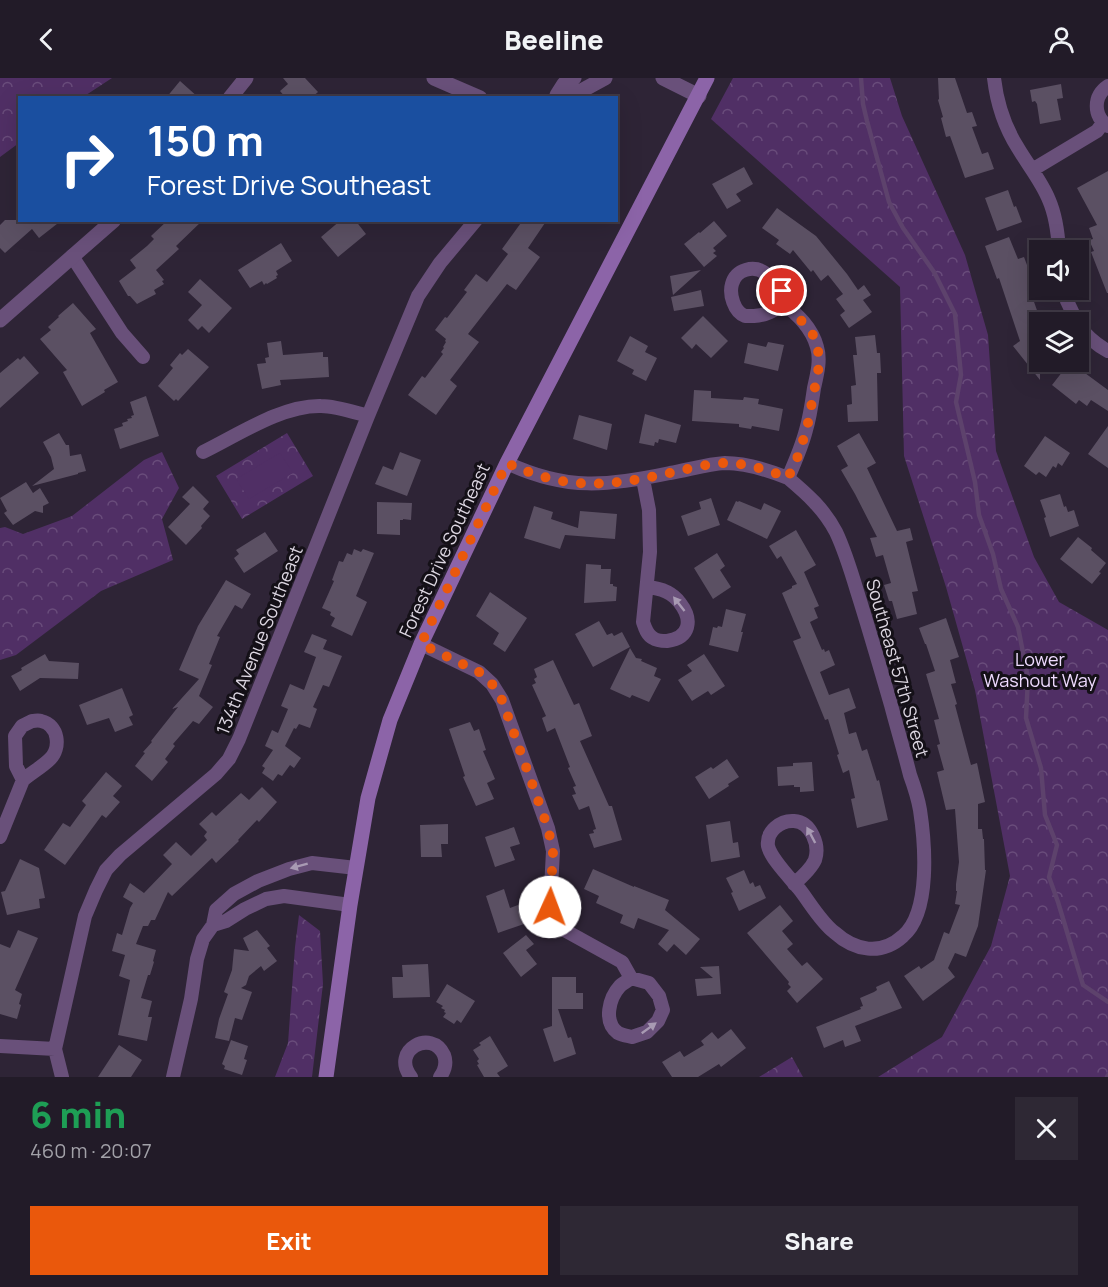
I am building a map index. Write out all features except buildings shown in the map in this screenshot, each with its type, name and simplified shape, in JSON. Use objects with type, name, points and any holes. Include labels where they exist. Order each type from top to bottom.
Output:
[{"type":"main road","name":"Forest Drive Southeast","points":[[326,1077],[350,904],[368,798],[390,720],[421,644],[507,463],[707,78]]},
{"type":"street","points":[[434,78],[475,96]]},
{"type":"street","points":[[554,96],[564,84],[574,78]]},
{"type":"street","points":[[554,96],[572,96],[605,78]]},
{"type":"street","points":[[663,78],[699,96]]},
{"type":"street","points":[[994,78],[996,100],[1005,124],[1049,200],[1058,240]]},
{"type":"street","points":[[1032,170],[1106,125],[1099,117],[1096,102],[1108,86]]},
{"type":"street","points":[[0,320],[112,222]]},
{"type":"street","name":"134th Avenue Southeast","points":[[55,1049],[85,916],[106,870],[120,855],[216,774],[229,759],[418,296],[440,263],[474,222]]},
{"type":"street","points":[[72,256],[123,333],[143,357]]},
{"type":"street","points":[[507,463],[543,478],[569,483],[594,484],[643,479],[725,463],[752,466],[788,478],[807,428],[819,366],[818,349],[813,335],[795,313],[783,303]]},
{"type":"street","points":[[1089,339],[1108,351]]},
{"type":"street","points":[[203,452],[273,417],[308,406],[324,406],[368,416]]},
{"type":"street","name":"Southeast 57th Street","points":[[788,478],[811,497],[822,510],[844,551],[872,638],[920,808],[924,851],[923,895],[915,921],[905,935],[877,949],[861,948],[847,942],[832,931],[794,884]]},
{"type":"street","points":[[643,479],[650,530],[647,587]]},
{"type":"street","points":[[421,644],[479,672],[492,684],[502,700],[548,828],[553,852],[550,907],[554,918],[566,931],[622,962],[632,978],[649,983],[659,996],[663,1010],[658,1021],[647,1032],[632,1037],[618,1033],[611,1023],[608,1010],[620,985],[632,978]]},
{"type":"street","points":[[0,837],[23,780]]},
{"type":"street","points":[[173,1077],[202,939],[213,925],[216,910],[234,894],[258,881],[289,869],[312,863],[356,868]]},
{"type":"street","points":[[213,925],[226,921],[266,899],[284,896],[350,904]]},
{"type":"street","points":[[411,1077],[405,1066],[407,1054],[416,1045],[428,1042],[434,1044],[443,1053],[446,1066],[440,1077]]},
{"type":"street","points":[[0,1046],[55,1049],[62,1077]]},
{"type":"green space","points":[[0,78],[112,78],[85,96],[18,96],[18,144],[0,157]]},
{"type":"green space","name":"Lower Washout Way","points":[[733,78],[890,78],[902,116],[965,255],[988,335],[996,451],[1034,557],[1059,602],[1108,630],[1108,1077],[878,1077],[942,1037],[991,946],[1010,876],[975,690],[946,587],[904,456],[900,287],[711,119]]},
{"type":"green space","points":[[287,433],[313,476],[242,519],[216,476]]},
{"type":"green space","points":[[162,452],[179,488],[162,519],[173,560],[101,591],[16,655],[0,660],[0,528],[5,527],[23,534],[72,516],[144,460]]},
{"type":"green space","points":[[280,453],[293,473],[249,499],[236,479]]},
{"type":"green space","points":[[299,915],[320,931],[323,984],[312,1077],[275,1077],[288,1043]]},
{"type":"green space","points":[[792,1057],[803,1077],[759,1077]]},
{"type":"waterway","points":[[861,78],[863,104],[889,202],[903,228],[934,272],[955,314],[961,375],[956,402],[975,482],[979,515],[993,554],[1001,589],[1018,627],[1028,678],[1026,718],[1041,768],[1045,815],[1057,845],[1049,877],[1083,985],[1108,1002]]},
{"type":"route","points":[[550,907],[553,852],[548,828],[502,700],[492,684],[479,672],[421,644],[507,463],[543,478],[569,483],[594,484],[643,479],[725,463],[752,466],[788,478],[807,428],[819,366],[818,349],[813,335],[795,313],[783,303],[782,291]]}]
